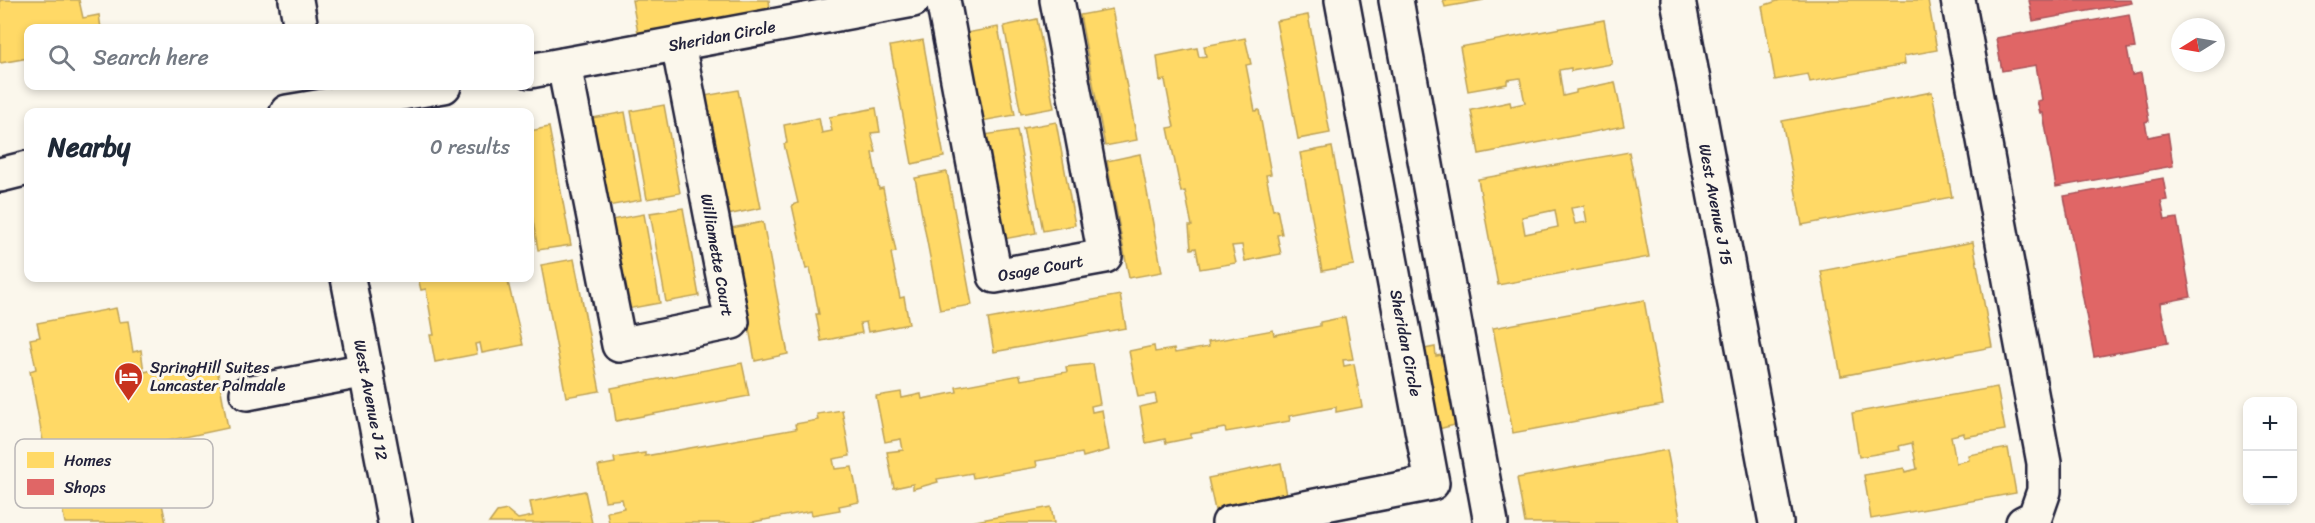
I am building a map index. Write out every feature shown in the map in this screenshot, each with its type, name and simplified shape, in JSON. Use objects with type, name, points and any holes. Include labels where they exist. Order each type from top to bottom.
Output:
[{"type":"street","points":[[296,0],[300,24]]},
{"type":"street","name":"Sheridan Circle","points":[[534,70],[678,44],[868,4],[914,0]]},
{"type":"street","name":"Osage Court","points":[[943,0],[995,276],[1105,256],[1057,0]]},
{"type":"street","name":"Sheridan Circle","points":[[1229,523],[1281,518],[1432,483],[1342,0]]},
{"type":"street","points":[[1396,0],[1491,523]]},
{"type":"street","name":"West Avenue J 15","points":[[1678,0],[1776,523]]},
{"type":"street","points":[[1958,0],[2044,463],[2044,491],[2035,517],[2023,523]]},
{"type":"street","name":"Williamette Court","points":[[564,65],[619,345],[732,322],[678,44]]},
{"type":"street","points":[[308,105],[415,90]]},
{"type":"street","points":[[0,175],[24,169]]},
{"type":"street","name":"West Avenue J 12","points":[[349,282],[395,523]]},
{"type":"street","points":[[247,393],[366,370]]},
{"type":"building: Homes","points":[[0,0],[79,0],[83,18],[99,15],[100,24],[24,24],[24,59],[0,63]]},
{"type":"building: Homes","points":[[632,0],[769,0],[770,9],[638,33]]},
{"type":"building: Homes","points":[[1443,0],[1484,0],[1445,7]]},
{"type":"building: Homes","points":[[1780,0],[1928,0],[1937,50],[1904,56],[1905,64],[1810,82],[1808,74],[1775,80],[1762,6]]},
{"type":"building: Homes","points":[[1112,9],[1137,140],[1105,146],[1080,15]]},
{"type":"building: Homes","points":[[1308,15],[1330,133],[1298,139],[1276,21]]},
{"type":"building: Homes","points":[[1037,19],[1054,108],[1021,114],[1004,26]]},
{"type":"building: Homes","points":[[1604,20],[1612,64],[1571,71],[1571,68],[1559,70],[1563,96],[1576,93],[1576,90],[1615,82],[1624,126],[1479,154],[1471,110],[1510,102],[1511,106],[1525,103],[1520,78],[1507,80],[1507,84],[1468,91],[1460,47]]},
{"type":"building: Homes","points":[[998,27],[1015,115],[982,121],[966,33]]},
{"type":"building: Homes","points":[[1245,38],[1251,64],[1246,65],[1255,111],[1259,110],[1271,174],[1266,175],[1273,210],[1277,209],[1282,234],[1277,235],[1281,254],[1245,261],[1242,245],[1232,246],[1236,263],[1200,269],[1196,248],[1191,249],[1189,226],[1192,226],[1185,191],[1181,192],[1168,128],[1174,127],[1165,80],[1160,81],[1157,56],[1197,48],[1199,57],[1206,56],[1204,46]]},
{"type":"building: Homes","points":[[923,40],[944,157],[912,164],[890,46]]},
{"type":"building: Homes","points":[[738,90],[761,208],[727,215],[704,96]]},
{"type":"building: Homes","points":[[1932,92],[1952,197],[1802,225],[1782,121]]},
{"type":"building: Homes","points":[[664,105],[680,193],[647,199],[631,111]]},
{"type":"building: Homes","points":[[876,108],[880,132],[871,133],[876,152],[872,153],[879,189],[883,188],[896,252],[891,253],[900,298],[904,297],[909,324],[868,332],[866,322],[860,323],[862,333],[821,341],[816,314],[819,314],[810,268],[806,269],[792,205],[798,203],[784,144],[787,143],[784,125],[819,118],[822,133],[832,131],[829,117]]},
{"type":"building: Homes","points":[[625,112],[641,200],[608,206],[592,118]]},
{"type":"building: Homes","points":[[1056,122],[1075,225],[1043,231],[1023,128]]},
{"type":"building: Homes","points":[[549,127],[571,245],[538,250],[534,226],[534,130]]},
{"type":"building: Homes","points":[[1017,130],[1036,233],[1004,239],[984,135]]},
{"type":"building: Homes","points":[[1332,147],[1354,265],[1322,271],[1300,153]]},
{"type":"building: Homes","points":[[1629,152],[1649,257],[1498,285],[1478,179]],"holes":[[[1584,206],[1587,222],[1575,224],[1571,208]],[[1555,210],[1558,227],[1525,234],[1522,217]]]},
{"type":"building: Homes","points":[[1140,154],[1162,272],[1129,278],[1107,161]]},
{"type":"building: Homes","points":[[947,172],[972,305],[940,310],[915,178]]},
{"type":"building: Homes","points":[[683,208],[699,296],[666,302],[650,213]]},
{"type":"building: Homes","points":[[644,214],[660,303],[627,309],[611,220]]},
{"type":"building: Homes","points":[[763,222],[788,354],[755,361],[731,228]]},
{"type":"building: Homes","points":[[1973,242],[1992,347],[1841,376],[1821,271]]},
{"type":"building: Homes","points":[[574,259],[600,391],[566,397],[541,265]]},
{"type":"building: Homes","points":[[419,282],[508,282],[523,345],[482,353],[480,343],[475,344],[477,354],[435,362],[430,335],[434,335],[426,289],[421,290]]},
{"type":"building: Homes","points":[[1120,295],[1126,328],[994,352],[988,319]]},
{"type":"building: Homes","points":[[1644,300],[1663,405],[1513,433],[1493,328]]},
{"type":"building: Homes","name":"SpringHill Suites Lancaster Palmdale","points":[[116,308],[119,322],[128,321],[133,352],[141,350],[144,372],[153,370],[154,375],[216,363],[228,428],[176,439],[43,439],[30,371],[36,369],[30,339],[40,337],[37,323]]},
{"type":"building: Homes","points":[[1345,317],[1353,359],[1343,360],[1344,366],[1354,364],[1362,407],[1336,412],[1336,407],[1289,416],[1290,421],[1226,432],[1225,428],[1191,434],[1191,438],[1166,443],[1165,439],[1146,443],[1140,407],[1157,403],[1155,394],[1138,397],[1129,351],[1154,346],[1155,352],[1174,349],[1175,353],[1209,347],[1208,342],[1273,330],[1274,335],[1320,326],[1320,322]]},
{"type":"building: Homes","points":[[1435,347],[1436,356],[1447,354],[1458,388],[1448,390],[1455,425],[1438,429],[1423,356],[1426,355],[1424,349]]},
{"type":"building: Homes","points":[[742,363],[749,396],[616,421],[611,388]]},
{"type":"building: Homes","points":[[1093,364],[1100,404],[1091,406],[1092,412],[1102,410],[1109,450],[1083,457],[1082,453],[1036,461],[1037,467],[973,478],[972,473],[937,479],[938,482],[913,489],[913,484],[894,488],[887,452],[903,450],[901,439],[885,442],[876,396],[901,392],[902,398],[921,394],[922,399],[957,392],[956,387],[1020,375],[1021,380],[1067,372],[1066,367]]},
{"type":"building: Homes","points":[[1997,387],[2005,430],[1964,437],[1964,433],[1951,436],[1956,463],[1969,460],[1968,455],[2008,448],[2016,493],[1871,519],[1864,475],[1904,468],[1905,472],[1917,469],[1912,443],[1899,446],[1900,450],[1859,457],[1852,413]]},
{"type":"building: Homes","points":[[842,410],[850,456],[833,459],[835,469],[852,467],[859,502],[839,506],[840,510],[812,515],[811,511],[748,523],[609,523],[607,512],[624,508],[622,499],[605,501],[598,466],[615,463],[614,458],[645,453],[645,456],[796,429],[795,424],[818,420],[817,414]]},
{"type":"building: Homes","points":[[1667,450],[1681,523],[1525,523],[1517,478]]},
{"type":"building: Homes","points":[[1281,463],[1287,495],[1215,510],[1208,478]]},
{"type":"building: Homes","points":[[585,491],[592,523],[489,523],[497,512],[507,510],[518,519],[533,516],[530,502]]},
{"type":"building: Homes","points":[[1051,507],[1054,523],[965,523]]},
{"type":"building: Homes","name":"SpringHill Suites Lancaster Palmdale","points":[[62,508],[163,508],[166,523],[65,523]]},
{"type":"building: Shops","points":[[2029,0],[2131,0],[2132,3],[2033,21]]},
{"type":"building: Shops","points":[[2129,14],[2135,48],[2127,49],[2132,75],[2141,73],[2149,121],[2145,122],[2148,137],[2168,133],[2173,166],[2056,187],[2043,113],[2040,113],[2037,101],[2042,100],[2036,65],[2002,71],[1996,38]]},
{"type":"building: Shops","points":[[2163,178],[2167,200],[2161,201],[2165,220],[2177,218],[2191,297],[2160,303],[2168,343],[2094,357],[2064,196]]},
{"type":"place","name":"SpringHill Suites Lancaster Palmdale","points":[[129,402]]}]
